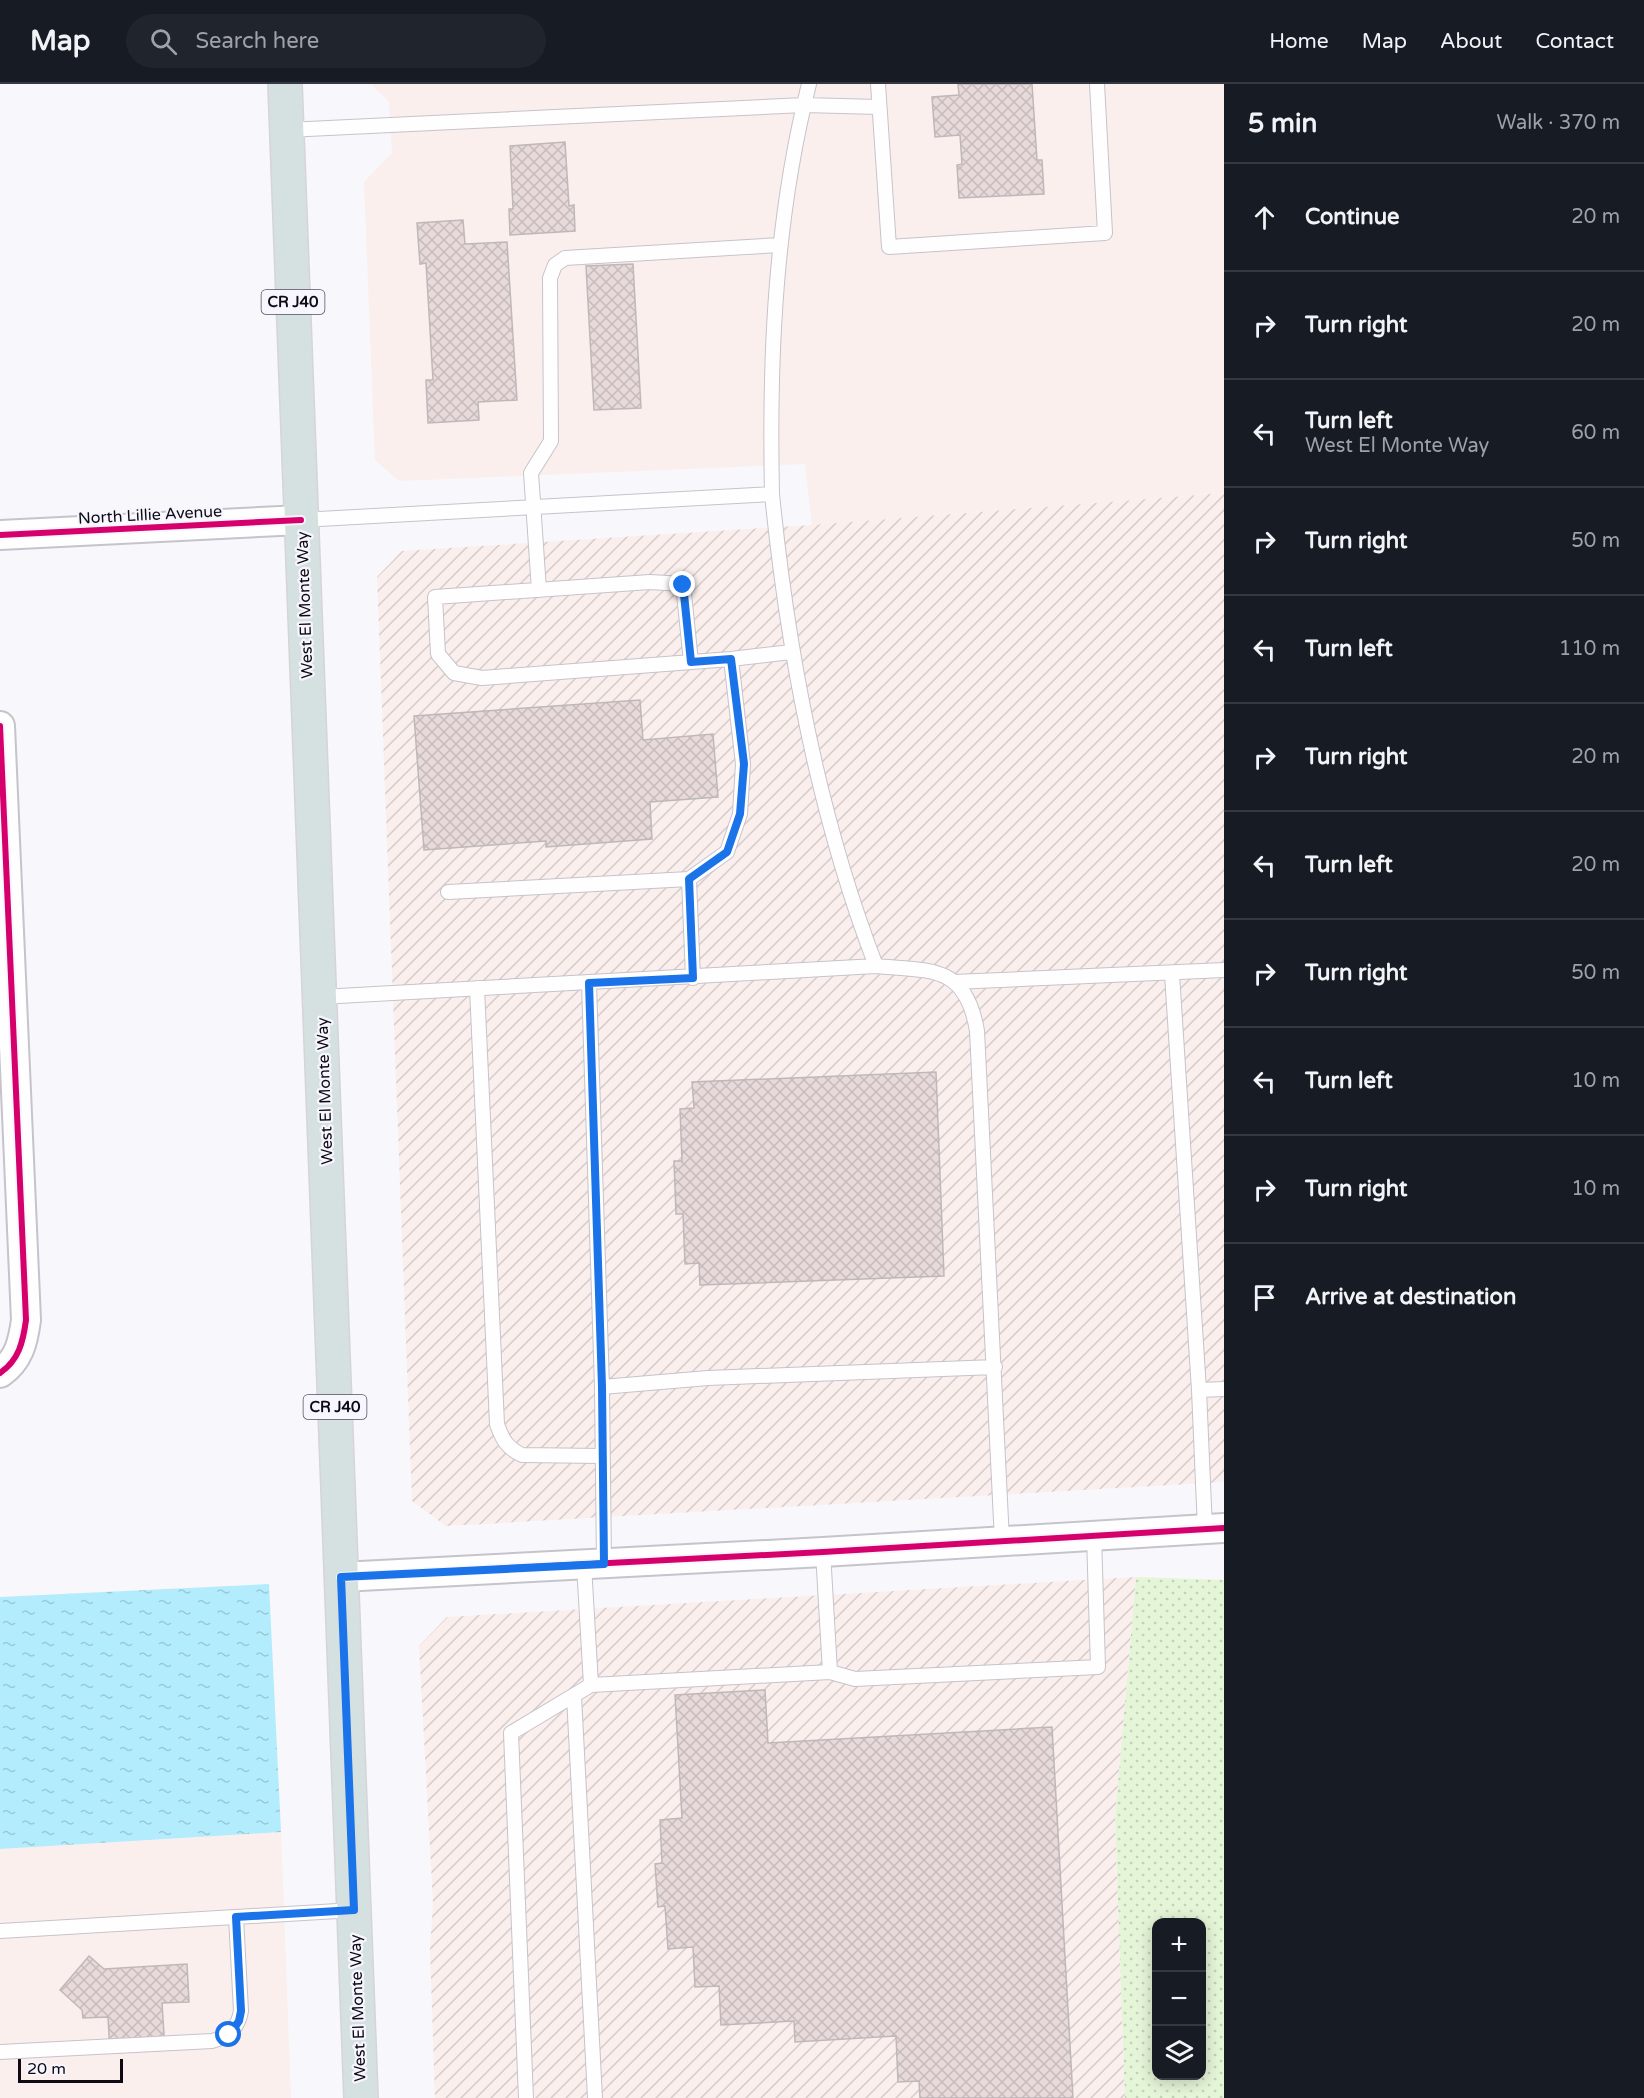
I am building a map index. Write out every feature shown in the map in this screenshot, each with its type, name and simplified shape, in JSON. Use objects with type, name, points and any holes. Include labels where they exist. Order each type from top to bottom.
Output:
[{"type":"main road","name":"West El Monte Way","points":[[285,84],[361,2098]]},
{"type":"street","name":"North Lillie Avenue","points":[[0,535],[301,519]]},
{"type":"street","points":[[0,726],[5,968],[26,1320],[23,1346],[5,1370]]},
{"type":"street","points":[[341,1577],[824,1552],[1215,1528]]},
{"type":"lane","points":[[809,84],[788,179],[780,245],[772,348],[771,494],[792,652],[810,744],[848,891],[876,966]]},
{"type":"lane","points":[[878,84],[889,247],[1105,233],[1097,84]]},
{"type":"lane","points":[[287,130],[804,105],[879,107]]},
{"type":"lane","points":[[539,590],[531,473],[551,441],[550,278],[555,265],[565,258],[780,245]]},
{"type":"lane","points":[[301,519],[771,494]]},
{"type":"lane","points":[[691,662],[683,585],[650,582],[435,597],[438,654],[454,673],[482,678],[731,659],[792,652]]},
{"type":"lane","points":[[448,892],[689,879],[727,852],[740,814],[744,764],[731,659]]},
{"type":"lane","points":[[689,879],[693,978]]},
{"type":"lane","points":[[321,997],[876,966],[938,971],[954,982],[966,993],[974,1009],[977,1031],[1002,1541]]},
{"type":"lane","points":[[954,982],[1224,970]]},
{"type":"lane","points":[[1172,974],[1199,1390],[1215,1528]]},
{"type":"lane","points":[[589,983],[602,1387],[602,1456],[594,1564],[591,1685]]},
{"type":"lane","points":[[477,988],[497,1424],[502,1438],[510,1449],[522,1455],[602,1456]]},
{"type":"lane","points":[[602,1387],[708,1378],[995,1367]]},
{"type":"lane","points":[[1199,1390],[1224,1389]]},
{"type":"lane","points":[[526,2098],[511,1733],[591,1685],[830,1672],[855,1679],[1098,1667],[1094,1536]]},
{"type":"lane","points":[[824,1552],[830,1672]]},
{"type":"lane","points":[[574,1696],[595,2098]]},
{"type":"lane","points":[[0,1931],[354,1910]]},
{"type":"lane","points":[[0,2052],[212,2041],[229,2035],[239,2021],[241,2011],[236,1917]]},
{"type":"shaded area","points":[[371,84],[1224,84],[1224,493],[812,525],[805,464],[399,481],[375,460],[364,182],[392,153],[389,102]]},
{"type":"shaded area","points":[[1224,493],[1224,1482],[446,1526],[412,1501],[377,577],[402,551],[812,525]]},
{"type":"shaded area","points":[[1136,1577],[1115,1819],[1125,2098],[435,2098],[430,1950],[433,1903],[419,1646],[447,1617]]},
{"type":"shaded area","points":[[281,1832],[291,2098],[0,2098],[0,1849]]},
{"type":"green space","points":[[1136,1577],[1224,1580],[1224,2098],[1125,2098],[1115,1819]]},
{"type":"water","points":[[269,1584],[281,1832],[0,1849],[0,1597]]},
{"type":"building","points":[[958,84],[1032,84],[1037,160],[1042,160],[1044,194],[959,198],[957,165],[962,164],[960,135],[935,137],[932,97],[959,95]]},
{"type":"building","points":[[565,142],[569,206],[574,205],[575,231],[510,235],[509,209],[513,209],[510,146]]},
{"type":"building","points":[[463,220],[465,244],[507,242],[517,400],[478,402],[479,420],[428,423],[426,380],[433,380],[426,263],[420,264],[417,223]]},
{"type":"building","points":[[633,264],[641,408],[594,410],[586,266]]},
{"type":"building","points":[[640,700],[643,740],[713,734],[718,797],[650,802],[652,839],[546,847],[546,841],[424,850],[414,716]]},
{"type":"building","points":[[936,1072],[944,1276],[700,1285],[699,1263],[685,1264],[683,1214],[676,1214],[674,1161],[682,1161],[680,1109],[694,1108],[692,1082]]},
{"type":"building","points":[[765,1690],[768,1743],[1052,1727],[1073,2098],[920,2098],[919,2081],[898,2082],[896,2036],[795,2042],[794,2021],[721,2025],[719,1986],[695,1987],[693,1947],[668,1949],[665,1906],[658,1907],[655,1864],[662,1863],[660,1820],[682,1818],[675,1695]]},
{"type":"building","points":[[89,1956],[104,1969],[187,1964],[189,2002],[162,2003],[165,2050],[110,2053],[108,2017],[83,2018],[82,2010],[60,1990]]},
{"type":"cycle path","points":[[0,535],[301,520]]},
{"type":"cycle path","points":[[0,726],[26,1320],[19,1350],[12,1362],[0,1373]]},
{"type":"cycle path","points":[[341,1577],[1224,1528]]},
{"type":"route","points":[[229,2035],[239,2021],[241,2011],[236,1917],[354,1910],[341,1577],[604,1564],[602,1387],[589,983],[693,978],[689,879],[727,852],[740,814],[744,764],[731,659],[691,662],[683,585]]}]
